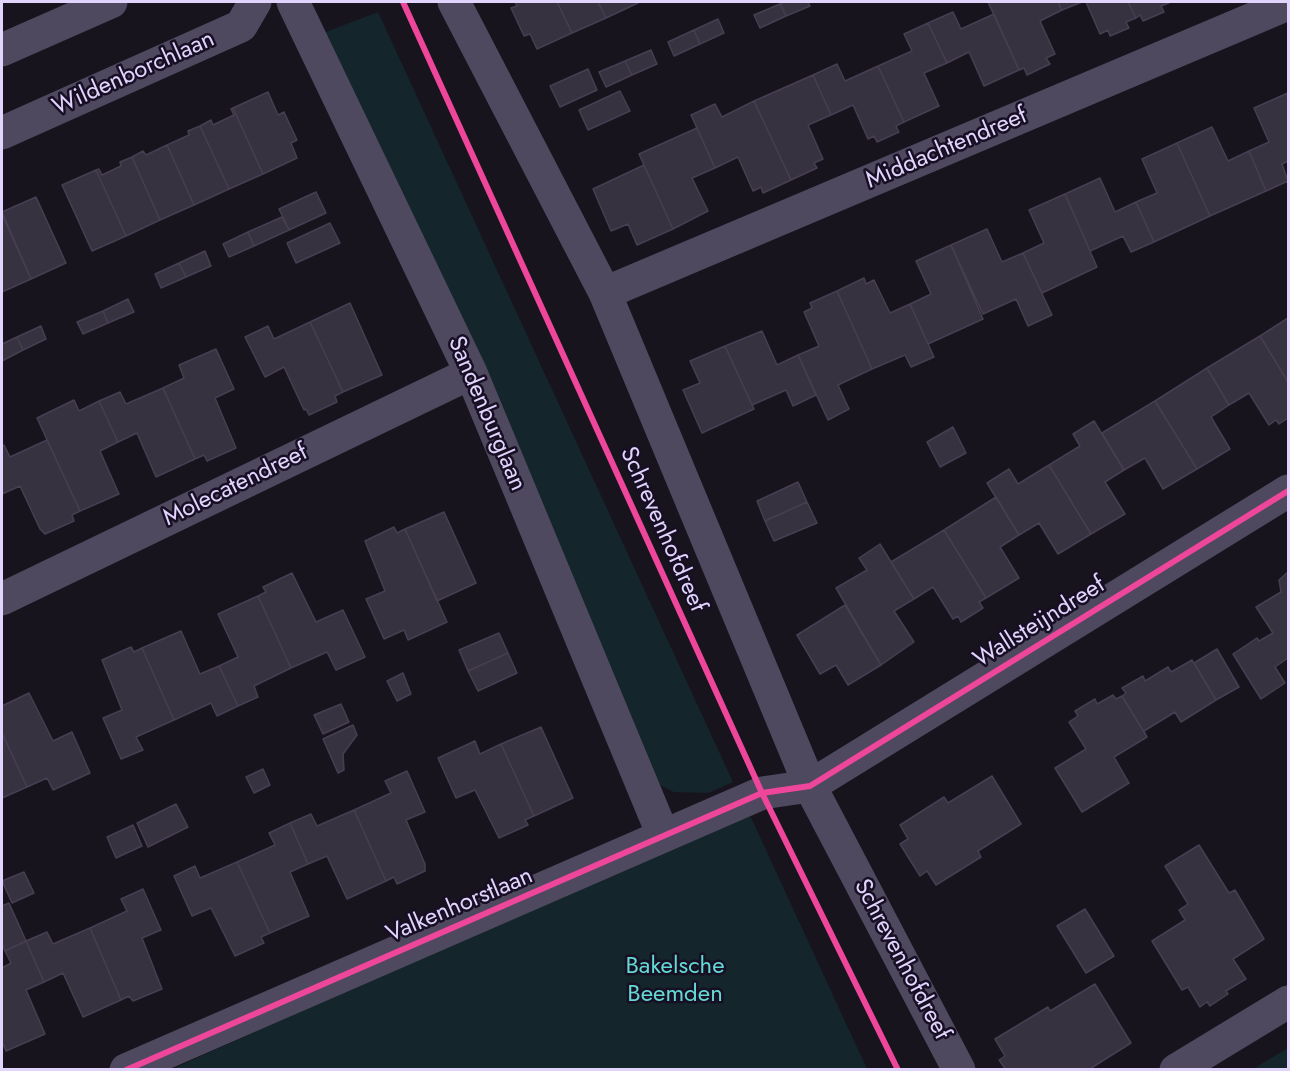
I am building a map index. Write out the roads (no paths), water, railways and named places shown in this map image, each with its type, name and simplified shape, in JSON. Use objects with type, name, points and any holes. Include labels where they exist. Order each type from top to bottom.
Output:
[{"type":"street","points":[[2,50],[111,2]]},
{"type":"street","name":"Wildenborchlaan","points":[[2,133],[241,26],[255,2]]},
{"type":"street","name":"Sandenburglaan","points":[[293,2],[471,373],[663,834]]},
{"type":"street","points":[[454,2],[605,293],[810,786]]},
{"type":"street","name":"Middachtendreef","points":[[605,293],[1288,4]]},
{"type":"street","name":"Molecatendreef","points":[[2,599],[471,373]]},
{"type":"street","name":"Wallsteijndreef","points":[[810,786],[1288,491]]},
{"type":"street","name":"Valkenhorstlaan","points":[[126,1070],[613,860],[663,834],[762,794],[810,786]]},
{"type":"street","name":"Schrevenhofdreef","points":[[810,786],[959,1070]]},
{"type":"street","points":[[1176,1070],[1288,1002]]},
{"type":"park label","name":"Bakelsche Beemden","points":[[675,981]]}]
